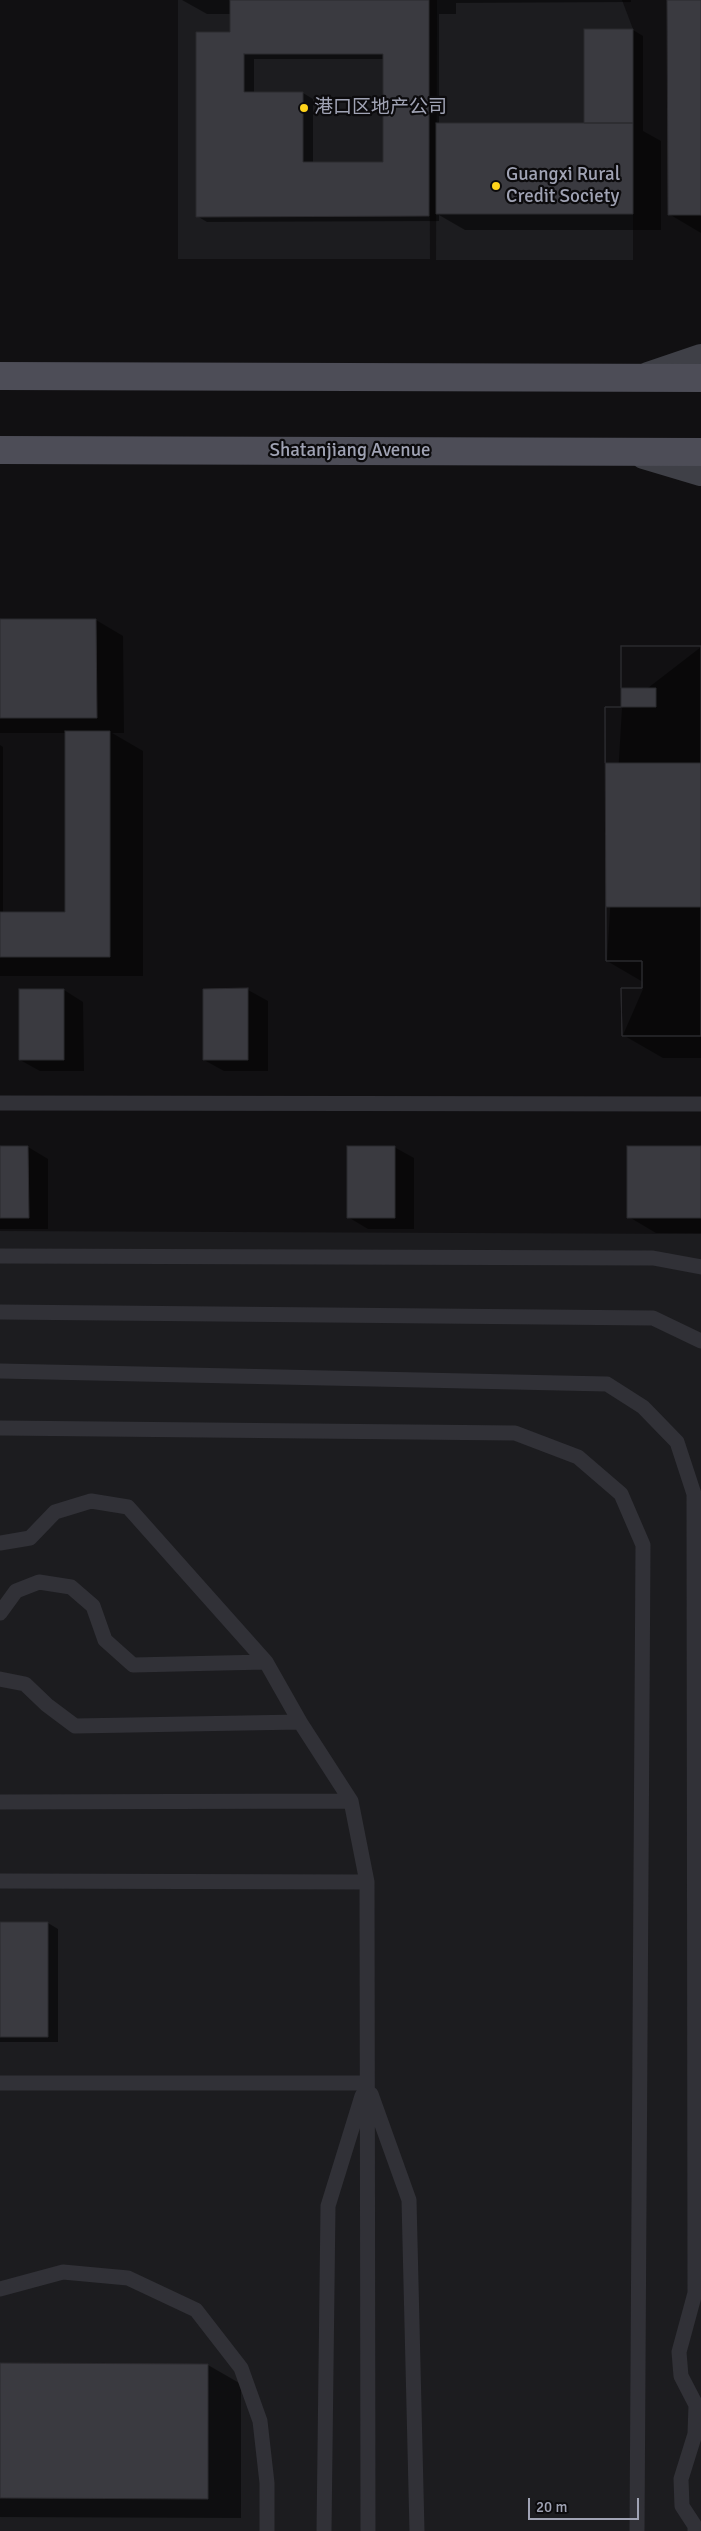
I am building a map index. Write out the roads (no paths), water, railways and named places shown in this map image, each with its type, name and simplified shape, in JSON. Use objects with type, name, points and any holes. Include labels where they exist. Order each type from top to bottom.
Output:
[{"type":"main road","points":[[645,378],[701,358]]},
{"type":"main road","points":[[0,376],[701,378]]},
{"type":"main road","name":"Shatanjiang Avenue","points":[[0,450],[701,452]]},
{"type":"main road","points":[[636,452],[701,472]]},
{"type":"lane","points":[[0,1103],[701,1104]]},
{"type":"lane","points":[[0,1256],[653,1258],[701,1267]]},
{"type":"lane","points":[[0,1312],[653,1318],[701,1341]]},
{"type":"lane","points":[[0,1371],[607,1384],[643,1407],[677,1442],[694,1494],[695,2293],[679,2352],[681,2376],[696,2405],[695,2434],[681,2479],[682,2506],[695,2526],[695,2531]]},
{"type":"lane","points":[[0,1428],[515,1433],[578,1457],[621,1494],[643,1546],[637,2531]]},
{"type":"lane","points":[[0,1543],[30,1538],[55,1512],[91,1501],[128,1508],[266,1662],[300,1722],[350,1801],[367,1882],[368,2531]]},
{"type":"lane","points":[[0,1613],[16,1592],[39,1582],[71,1587],[93,1606],[105,1640],[133,1665],[266,1662]]},
{"type":"lane","points":[[0,1679],[26,1684],[47,1705],[75,1726],[300,1722]]},
{"type":"lane","points":[[0,1802],[350,1801]]},
{"type":"lane","points":[[0,1881],[367,1882]]},
{"type":"lane","points":[[0,2082],[367,2083]]},
{"type":"lane","points":[[324,2531],[328,2206],[367,2083]]},
{"type":"lane","points":[[367,2083],[409,2200],[416,2531]]},
{"type":"lane","points":[[0,2289],[63,2272],[128,2278],[196,2310],[241,2368],[260,2421],[267,2483],[267,2531]]},
{"type":"place","name":"港口区地产公司","points":[[304,108]]},
{"type":"place","name":"Guangxi Rural Credit Society","points":[[496,186]]}]
